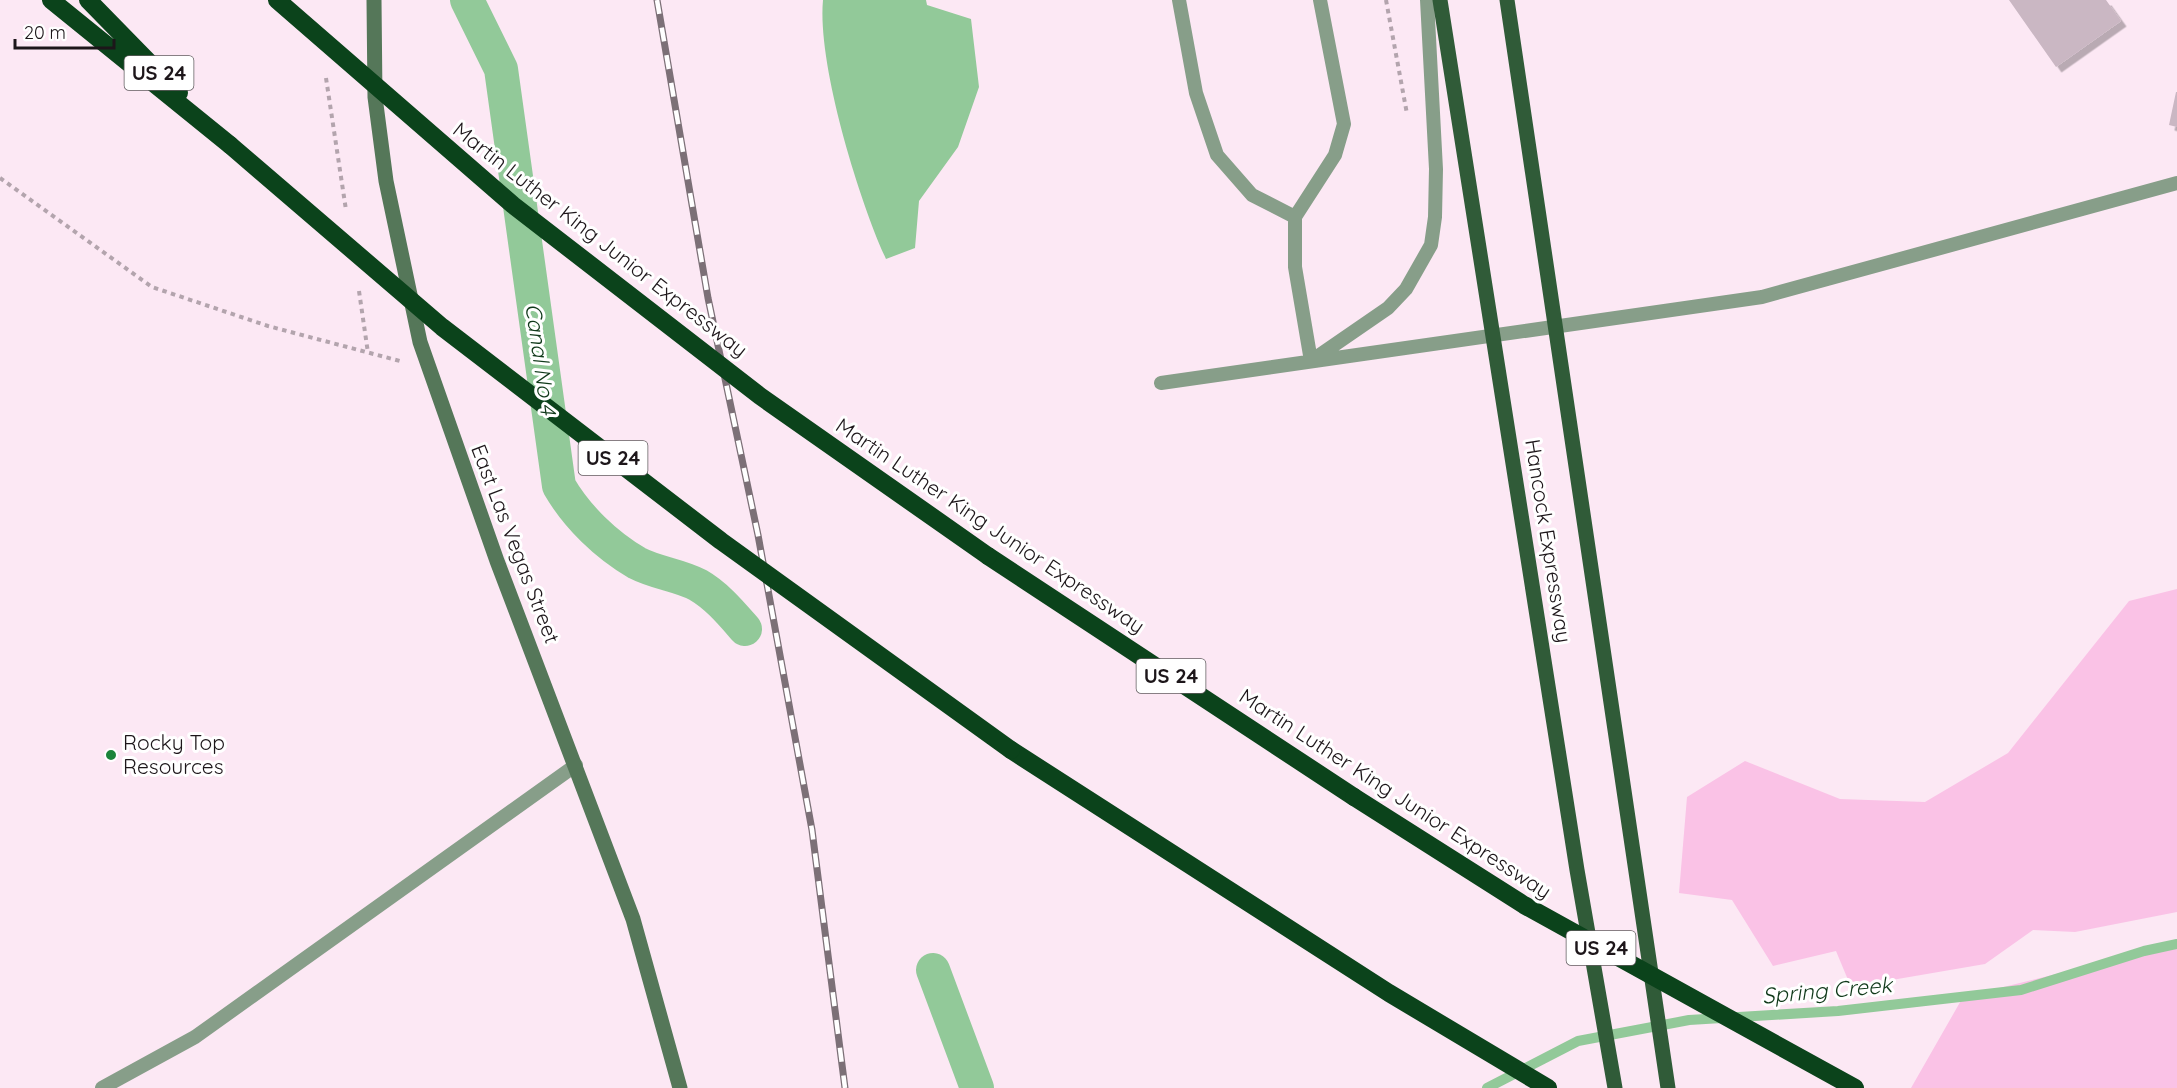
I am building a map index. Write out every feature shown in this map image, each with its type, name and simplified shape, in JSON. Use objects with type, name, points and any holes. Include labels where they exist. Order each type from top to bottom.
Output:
[{"type":"highway","points":[[51,0],[230,145]]},
{"type":"highway","name":"US 24","points":[[88,0],[230,145],[442,327],[721,541],[1011,750],[1389,993],[1548,1088]]},
{"type":"highway","name":"Martin Luther King Junior Expressway","points":[[277,0],[513,205],[760,396],[988,556],[1524,905],[1855,1088]]},
{"type":"main road","name":"Hancock Expressway","points":[[1440,0],[1577,870],[1615,1088]]},
{"type":"main road","name":"Hancock Expressway","points":[[1507,0],[1554,326],[1637,862],[1668,1088]]},
{"type":"street","name":"East Las Vegas Street","points":[[374,0],[375,97],[386,181],[420,342],[497,561],[633,919],[680,1088]]},
{"type":"lane","points":[[1179,0],[1196,93],[1217,155],[1252,195],[1295,217]]},
{"type":"lane","points":[[1311,361],[1295,267],[1295,217],[1335,155],[1344,124],[1320,0]]},
{"type":"lane","points":[[1311,361],[1388,308],[1406,289],[1431,245],[1435,218],[1436,169],[1427,0]]},
{"type":"lane","points":[[1161,384],[1762,297],[2177,183]]},
{"type":"lane","points":[[102,1088],[195,1037],[576,765]]},
{"type":"path","points":[[1386,0],[1409,126]]},
{"type":"path","points":[[325,70],[347,212]]},
{"type":"path","points":[[0,178],[152,287],[268,326],[429,368]]},
{"type":"path","points":[[357,282],[368,353]]},
{"type":"shaded area","points":[[823,0],[926,0],[927,5],[971,19],[979,87],[958,147],[919,201],[915,248],[886,259],[864,203],[833,95],[823,27]]},
{"type":"shaded area","points":[[2177,589],[2177,912],[2075,932],[2033,930],[1985,964],[1851,987],[1836,951],[1773,966],[1732,900],[1679,893],[1687,797],[1745,761],[1840,799],[1925,802],[2008,753],[2129,601]]},
{"type":"shaded area","points":[[2177,944],[2177,1088],[1911,1088],[1963,997]]},
{"type":"building","points":[[2009,0],[2106,0],[2121,21],[2056,67]]},
{"type":"building","points":[[2177,92],[2177,127],[2169,125]]},
{"type":"waterway","name":"Canal No 4","points":[[467,0],[501,69],[559,486],[574,509],[614,548],[637,563],[705,589],[745,629]]},
{"type":"waterway","name":"Spring Creek","points":[[1487,1088],[1578,1041],[1689,1020],[1838,1011],[2021,990],[2144,951],[2177,944]]},
{"type":"waterway","name":"Canal No 4","points":[[933,970],[977,1088]]},
{"type":"railway","points":[[657,0],[708,298],[758,535],[812,830],[845,1088]]},
{"type":"place","name":"Rocky Top Resources","points":[[111,755]]}]
